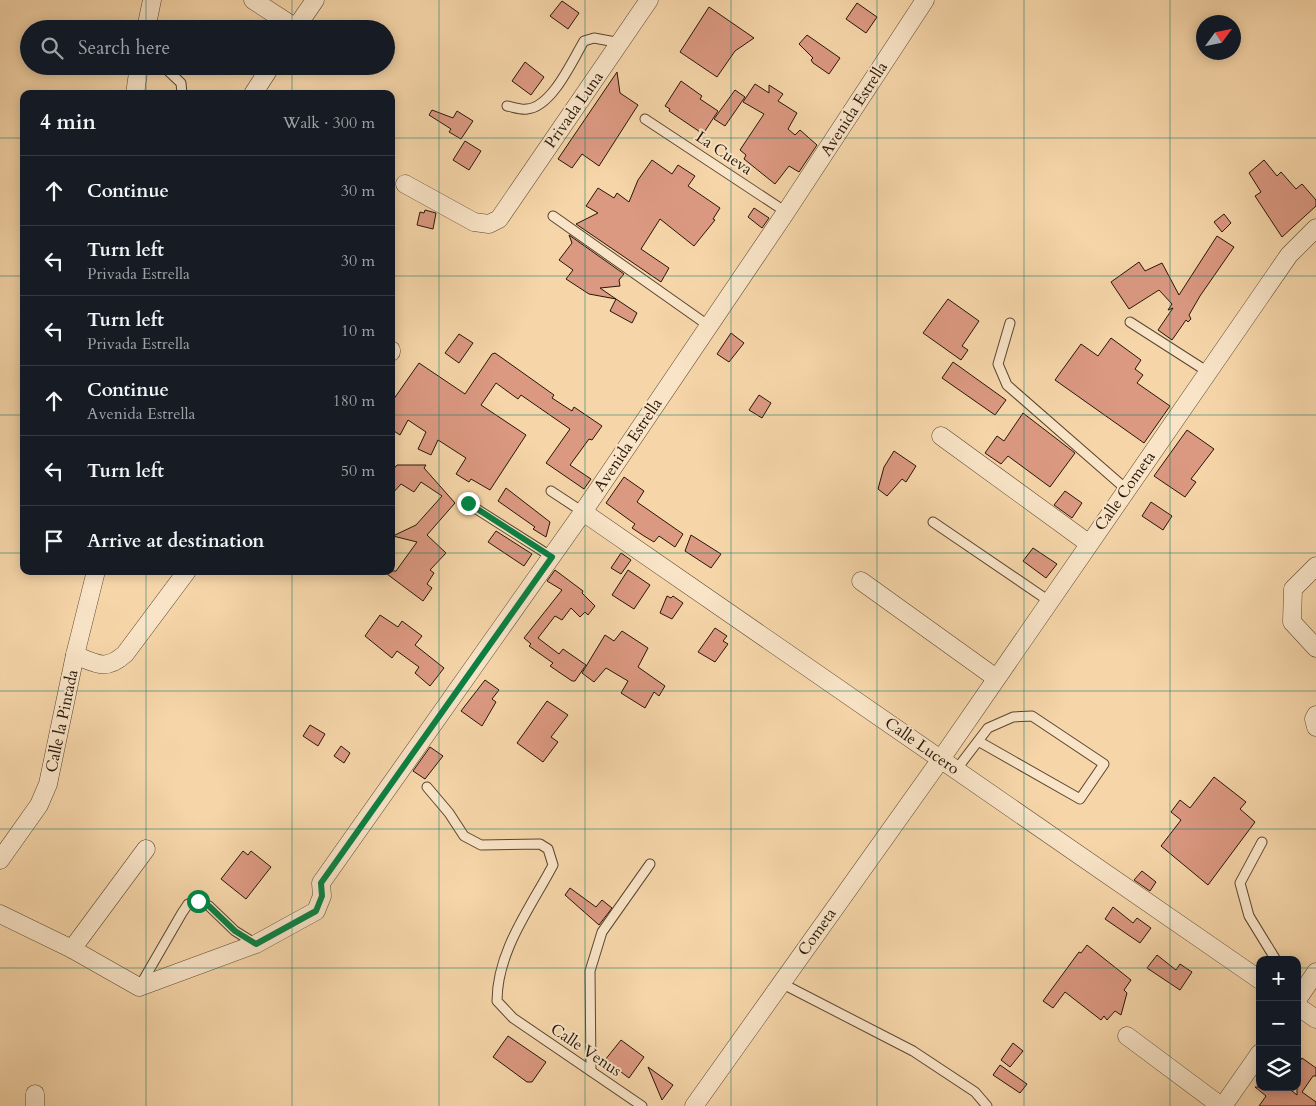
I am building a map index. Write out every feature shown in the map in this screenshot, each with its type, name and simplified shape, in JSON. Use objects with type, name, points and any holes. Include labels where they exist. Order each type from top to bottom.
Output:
[{"type":"street","points":[[148,20],[152,0]]},
{"type":"street","points":[[253,0],[284,20]]},
{"type":"street","points":[[301,20],[315,0]]},
{"type":"street","name":"Privada Luna","points":[[404,184],[474,222],[489,224],[499,219],[649,0]]},
{"type":"street","name":"Avenida Estrella","points":[[256,944],[316,911],[322,896],[321,883],[583,512],[786,212],[925,0]]},
{"type":"street","points":[[136,90],[138,75]]},
{"type":"street","points":[[256,90],[266,75]]},
{"type":"street","name":"Calle Cometa","points":[[941,759],[1088,543],[1289,255],[1316,228]]},
{"type":"street","points":[[941,436],[1088,543]]},
{"type":"street","name":"Calle Lucero","points":[[583,512],[1256,977]]},
{"type":"street","points":[[1316,566],[1293,589],[1292,622],[1316,648]]},
{"type":"street","name":"Calle la Pintada","points":[[0,860],[39,805],[48,784],[75,656],[95,575]]},
{"type":"street","points":[[75,656],[97,664],[107,665],[117,661],[125,654],[184,575]]},
{"type":"street","points":[[861,581],[996,678]]},
{"type":"street","points":[[1316,715],[1314,719],[1316,727]]},
{"type":"street","name":"Cometa","points":[[694,1106],[941,759]]},
{"type":"street","points":[[72,949],[146,849]]},
{"type":"street","points":[[0,914],[72,949],[140,987],[256,944]]},
{"type":"street","points":[[1301,1009],[1316,1019]]},
{"type":"street","points":[[1127,1036],[1222,1106],[1256,1059]]},
{"type":"lane","points":[[507,106],[527,109],[545,102],[559,84],[584,41],[594,38],[620,43]]},
{"type":"lane","points":[[173,75],[181,83],[182,90]]},
{"type":"lane","name":"La Cueva","points":[[645,119],[786,212]]},
{"type":"lane","points":[[553,216],[709,326]]},
{"type":"lane","points":[[1130,322],[1208,372]]},
{"type":"lane","points":[[1010,323],[998,364],[1007,385],[1126,489]]},
{"type":"lane","points":[[551,491],[583,512]]},
{"type":"lane","points":[[468,503],[552,557]]},
{"type":"lane","points":[[933,522],[1049,601]]},
{"type":"lane","points":[[956,770],[978,741],[988,728],[1013,717],[1032,716],[1104,764],[1080,799],[978,741]]},
{"type":"lane","name":"Calle Venus","points":[[427,788],[449,813],[464,836],[481,846],[540,844],[548,849],[553,865],[508,949],[497,980],[497,1001],[513,1018],[642,1106]]},
{"type":"lane","points":[[1262,842],[1240,883],[1249,916],[1274,956]]},
{"type":"lane","points":[[591,1071],[590,971],[602,932],[650,864]]},
{"type":"lane","points":[[140,987],[182,913],[188,904],[193,902],[198,901],[209,906],[235,931],[256,944]]},
{"type":"lane","points":[[781,983],[913,1051],[975,1092],[987,1106]]},
{"type":"building","points":[[562,1],[579,13],[568,29],[550,16]]},
{"type":"building","points":[[857,3],[877,17],[866,33],[846,19]]},
{"type":"building","points":[[709,7],[754,38],[735,51],[717,77],[680,52]]},
{"type":"building","points":[[807,35],[840,58],[829,74],[813,63],[811,60],[813,58],[799,44]]},
{"type":"building","points":[[525,62],[544,77],[531,95],[512,81]]},
{"type":"building","points":[[617,72],[620,93],[638,105],[599,166],[582,154],[572,168],[558,159]]},
{"type":"building","points":[[681,81],[702,96],[700,99],[718,111],[703,134],[669,111],[670,109],[665,106]]},
{"type":"building","points":[[755,84],[769,93],[769,85],[783,94],[778,101],[797,113],[788,129],[795,135],[800,130],[817,145],[799,172],[789,166],[775,184],[744,159],[746,155],[740,150],[764,114],[743,102]]},
{"type":"building","points":[[735,90],[745,97],[725,126],[714,119]]},
{"type":"building","points":[[432,110],[453,118],[457,111],[473,121],[461,139],[449,132],[451,129],[429,115]]},
{"type":"building","points":[[465,141],[481,151],[469,170],[453,160]]},
{"type":"building","points":[[652,160],[672,174],[678,165],[695,176],[688,186],[720,208],[713,219],[715,220],[694,246],[660,219],[641,249],[669,268],[661,282],[576,224],[598,213],[586,206],[598,188],[614,198],[617,193],[629,202],[638,180]]},
{"type":"building","points":[[1264,160],[1277,176],[1281,172],[1296,189],[1302,184],[1316,200],[1316,206],[1282,237],[1255,196],[1261,192],[1249,173]]},
{"type":"building","points":[[754,208],[769,218],[762,228],[748,217]]},
{"type":"building","points":[[425,210],[436,213],[433,229],[417,225],[420,212],[424,213]]},
{"type":"building","points":[[1224,214],[1231,223],[1222,232],[1214,222]]},
{"type":"building","points":[[569,235],[624,274],[619,280],[620,286],[600,288],[616,299],[589,294],[566,279],[573,270],[559,260],[572,243]]},
{"type":"building","points":[[1217,236],[1234,247],[1200,296],[1189,315],[1191,319],[1188,322],[1186,320],[1172,340],[1158,330],[1173,308],[1168,310],[1172,304],[1159,290],[1129,309],[1111,282],[1139,262],[1145,271],[1162,263],[1179,295]]},
{"type":"building","points":[[616,299],[637,313],[632,323],[610,311]]},
{"type":"building","points":[[948,299],[979,321],[962,346],[968,350],[961,360],[923,333]]},
{"type":"building","points":[[731,333],[744,343],[729,362],[717,354]]},
{"type":"building","points":[[459,334],[473,343],[459,363],[445,353]]},
{"type":"building","points":[[1111,338],[1141,360],[1135,369],[1143,375],[1137,383],[1170,406],[1144,443],[1055,380],[1081,344],[1098,356]]},
{"type":"building","points":[[495,353],[554,395],[552,398],[572,411],[574,407],[602,426],[592,440],[589,439],[570,465],[591,479],[584,489],[546,463],[570,429],[521,395],[518,399],[496,383],[481,405],[526,435],[490,490],[471,479],[469,482],[456,474],[466,458],[438,440],[431,455],[418,449],[426,432],[408,420],[400,435],[395,432],[395,397],[419,363],[465,394],[492,354]]},
{"type":"building","points":[[953,362],[1006,400],[995,415],[942,378]]},
{"type":"building","points":[[759,395],[771,403],[762,418],[749,410]]},
{"type":"building","points":[[1023,413],[1075,453],[1050,487],[1008,456],[1001,464],[985,453],[997,436],[1004,441]]},
{"type":"building","points":[[1187,430],[1214,449],[1191,479],[1196,482],[1185,497],[1154,476]]},
{"type":"building","points":[[894,451],[916,466],[906,482],[902,479],[887,496],[878,489],[884,467]]},
{"type":"building","points":[[397,465],[426,465],[424,468],[455,503],[427,535],[446,553],[430,570],[434,573],[427,584],[432,588],[423,601],[388,575],[395,575],[395,571],[417,542],[395,535],[416,525],[442,496],[421,482],[414,492],[401,484],[395,491],[395,467]]},
{"type":"building","points":[[624,477],[644,491],[637,502],[683,534],[675,547],[659,536],[654,542],[644,536],[632,528],[635,524],[606,503]]},
{"type":"building","points":[[506,488],[550,522],[546,537],[498,501]]},
{"type":"building","points":[[1065,491],[1082,503],[1072,518],[1054,505]]},
{"type":"building","points":[[1151,502],[1172,516],[1163,530],[1142,516]]},
{"type":"building","points":[[496,531],[532,554],[524,566],[488,542]]},
{"type":"building","points":[[691,535],[721,554],[711,568],[685,551]]},
{"type":"building","points":[[1033,548],[1057,564],[1046,578],[1023,561]]},
{"type":"building","points":[[621,553],[631,560],[621,574],[611,568]]},
{"type":"building","points":[[555,570],[583,591],[582,593],[595,606],[588,615],[585,612],[580,617],[571,608],[562,620],[555,616],[538,638],[559,654],[563,649],[586,665],[575,681],[572,681],[550,666],[553,663],[529,646],[531,644],[524,638],[562,590],[547,581]]},
{"type":"building","points":[[628,570],[650,585],[634,609],[612,595]]},
{"type":"building","points":[[667,596],[671,598],[673,596],[683,603],[672,619],[660,613]]},
{"type":"building","points":[[380,615],[398,627],[402,621],[422,636],[415,645],[444,668],[430,686],[415,673],[419,667],[397,651],[392,658],[365,636]]},
{"type":"building","points":[[715,628],[727,636],[723,641],[728,644],[715,662],[698,652]]},
{"type":"building","points":[[622,631],[648,648],[638,667],[665,686],[659,696],[654,692],[645,708],[621,693],[628,681],[606,668],[594,682],[582,673],[605,635],[614,641]]},
{"type":"building","points":[[485,680],[499,690],[492,699],[496,702],[482,726],[461,711]]},
{"type":"building","points":[[547,701],[568,715],[551,737],[558,742],[543,762],[517,743]]},
{"type":"building","points":[[310,725],[325,734],[318,746],[303,736]]},
{"type":"building","points":[[341,746],[350,753],[344,763],[334,756]]},
{"type":"building","points":[[430,747],[443,756],[425,779],[413,771]]},
{"type":"building","points":[[1214,777],[1246,802],[1240,809],[1255,822],[1208,885],[1161,846],[1181,820],[1171,812],[1180,800],[1190,808]]},
{"type":"building","points":[[243,851],[248,855],[251,851],[271,867],[246,899],[221,879]]},
{"type":"building","points":[[1142,871],[1156,882],[1150,891],[1134,880]]},
{"type":"building","points":[[570,888],[596,907],[602,900],[612,908],[599,925],[565,895]]},
{"type":"building","points":[[1113,907],[1133,923],[1137,918],[1151,928],[1140,943],[1105,919]]},
{"type":"building","points":[[1087,945],[1131,980],[1124,990],[1127,993],[1121,1015],[1115,1011],[1107,1020],[1104,1016],[1101,1020],[1065,992],[1053,1008],[1043,1001],[1079,952],[1081,953]]},
{"type":"building","points":[[1157,955],[1176,970],[1180,964],[1192,972],[1180,990],[1147,968]]},
{"type":"building","points":[[508,1036],[546,1062],[532,1082],[527,1082],[493,1057]]},
{"type":"building","points":[[621,1040],[644,1057],[629,1078],[605,1060]]},
{"type":"building","points":[[1013,1043],[1023,1051],[1010,1067],[1001,1060]]},
{"type":"building","points":[[1302,1058],[1316,1068],[1316,1076],[1313,1076],[1302,1092],[1316,1102],[1316,1106],[1259,1106],[1266,1096],[1260,1091],[1292,1091],[1297,1095],[1297,1091],[1301,1091]]},
{"type":"building","points":[[1000,1065],[1027,1084],[1020,1093],[993,1075]]},
{"type":"building","points":[[648,1067],[673,1085],[662,1100]]},
{"type":"route","points":[[198,901],[209,906],[235,931],[256,944],[316,911],[322,896],[321,883],[552,557],[468,503]]}]
